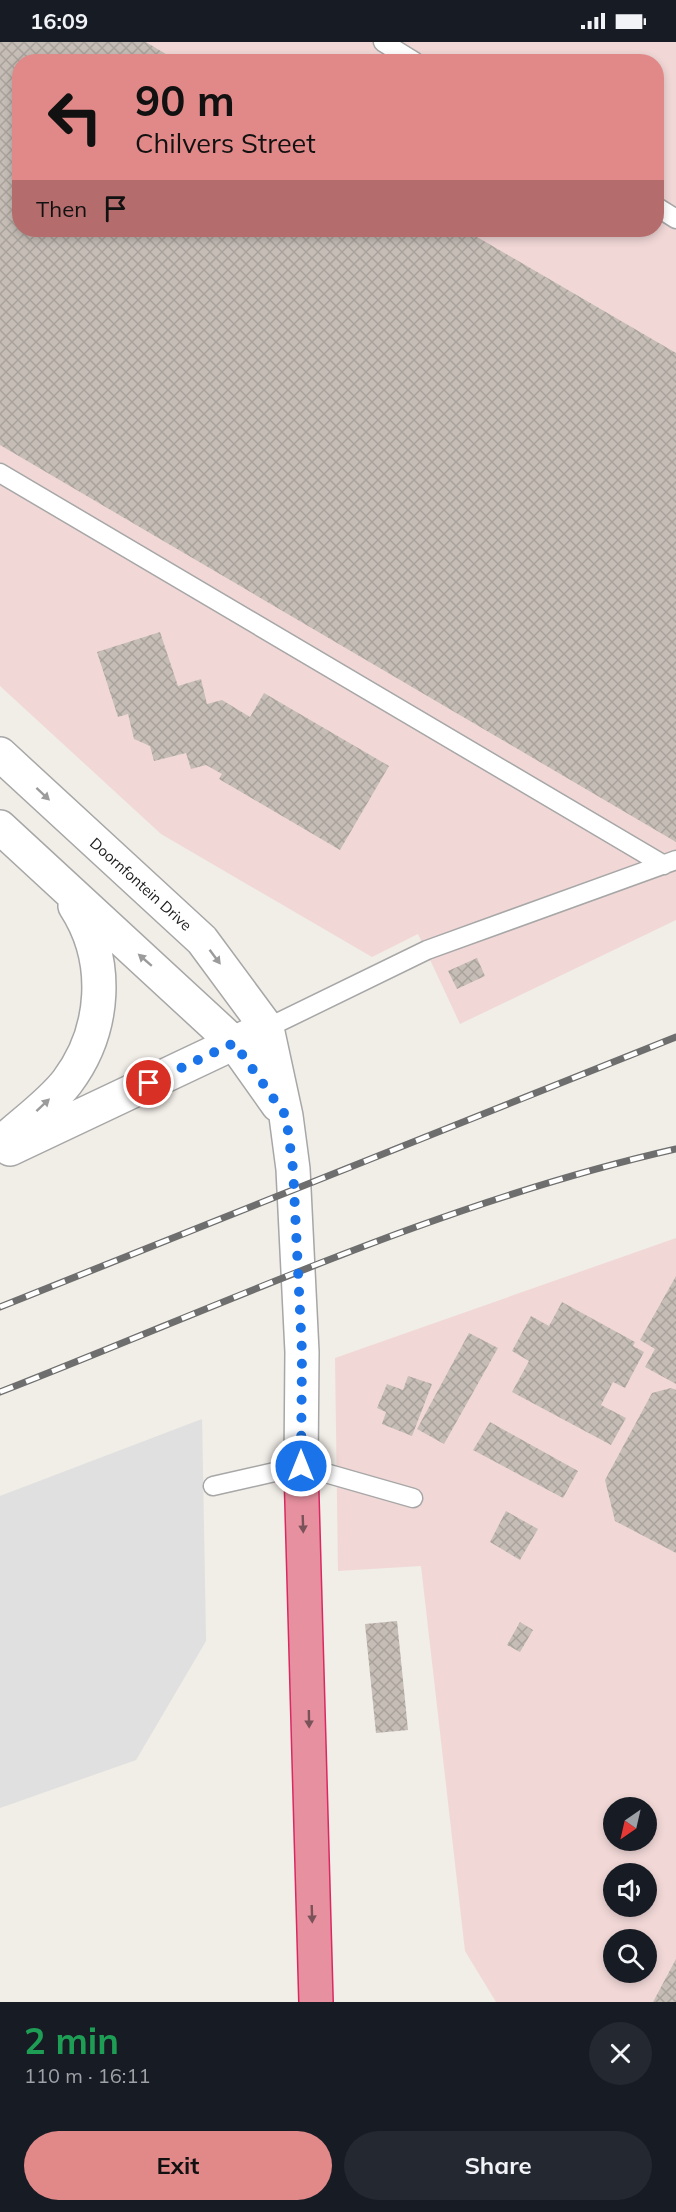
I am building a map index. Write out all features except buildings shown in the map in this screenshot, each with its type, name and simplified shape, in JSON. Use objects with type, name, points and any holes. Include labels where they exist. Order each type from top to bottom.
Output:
[{"type":"highway","points":[[301,1466],[316,2002]]},
{"type":"street","name":"Doornfontein Drive","points":[[0,754],[202,940],[267,1028]]},
{"type":"street","points":[[0,827],[234,1043],[286,1116]]},
{"type":"street","points":[[0,1144],[66,1082],[87,1049],[99,1015],[100,986],[90,928],[63,887]]},
{"type":"street","points":[[0,1153],[267,1028],[286,1116],[293,1169],[302,1352],[301,1466]]},
{"type":"lane","points":[[383,42],[402,54]]},
{"type":"lane","points":[[0,473],[670,863]]},
{"type":"lane","points":[[267,1028],[426,950],[670,863]]},
{"type":"lane","points":[[213,1486],[301,1466],[413,1498]]},
{"type":"shaded area","points":[[0,42],[676,42],[676,920],[460,1024],[418,934],[372,957],[161,834],[0,686]]},
{"type":"shaded area","points":[[676,1238],[676,2002],[496,2002],[465,1951],[421,1566],[338,1571],[335,1358]]},
{"type":"shaded area","points":[[202,1419],[206,1641],[136,1760],[0,1808],[0,1496]]},
{"type":"railway","points":[[0,1307],[676,1037]]},
{"type":"railway","points":[[0,1392],[418,1226],[589,1171],[676,1149]]},
{"type":"route","points":[[149,1083],[234,1043],[286,1116],[293,1169],[302,1352],[301,1466]]}]
